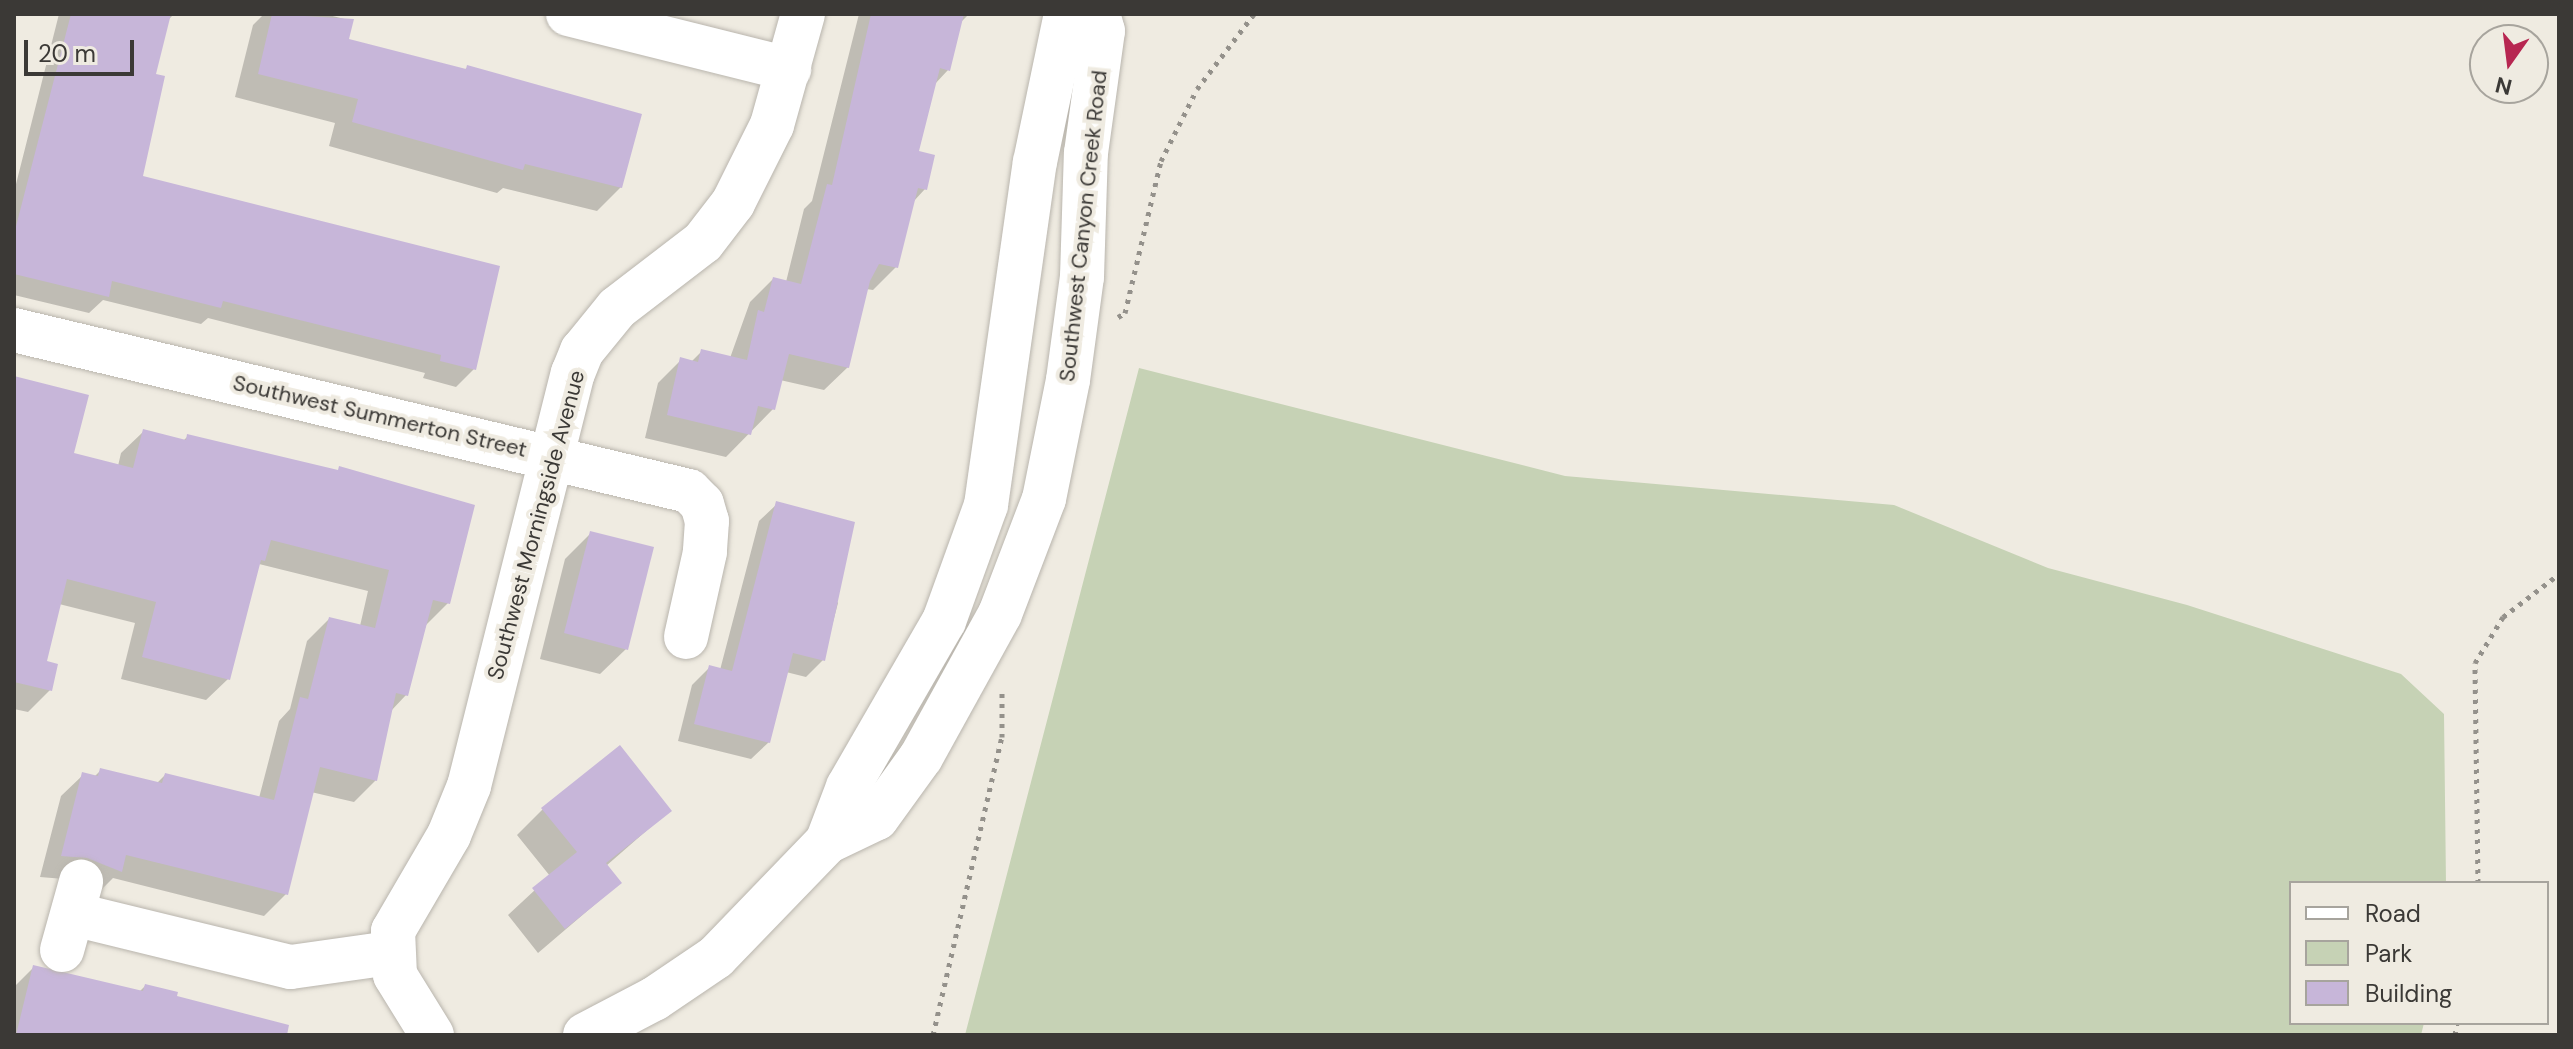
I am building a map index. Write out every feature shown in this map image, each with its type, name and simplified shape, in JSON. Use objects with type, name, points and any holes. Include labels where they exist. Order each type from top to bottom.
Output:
[{"type":"street","points":[[568,14],[789,69]]},
{"type":"street","name":"Southwest Morningside Avenue","points":[[390,953],[402,911],[449,835],[469,786],[582,351],[617,308],[703,242],[733,203],[772,125],[803,14]]},
{"type":"street","name":"Southwest Canyon Creek Road","points":[[827,842],[848,787],[944,621],[986,505],[1035,162],[1066,14]]},
{"type":"street","name":"Southwest Canyon Creek Road","points":[[585,1035],[654,999],[716,957],[827,842],[877,818],[979,657],[1044,499],[1074,339],[1086,153],[1103,31],[1098,14]]},
{"type":"street","name":"Southwest Summerton Street","points":[[14,330],[689,491],[702,504],[705,552],[686,637]]},
{"type":"street","points":[[72,915],[291,967],[390,953],[395,975],[432,1035]]},
{"type":"path","points":[[1074,339],[1125,313],[1161,161],[1197,89],[1254,14]]},
{"type":"path","points":[[2478,881],[2475,663],[2503,617],[2559,574]]},
{"type":"path","points":[[933,1035],[1002,737],[1005,697],[979,657]]},
{"type":"green space","points":[[1139,368],[1565,476],[1894,505],[2048,568],[2187,605],[2401,674],[2444,714],[2446,881],[2289,881],[2289,1025],[2424,1025],[2421,1035],[965,1035]]},
{"type":"building","points":[[71,14],[171,14],[156,74],[165,76],[143,176],[500,266],[476,370],[440,361],[441,355],[223,301],[221,308],[112,281],[109,297],[14,274],[14,234]]},
{"type":"building","points":[[272,14],[354,19],[349,39],[466,69],[467,65],[642,114],[622,188],[525,164],[523,170],[352,122],[358,99],[258,74]]},
{"type":"building","points":[[871,14],[964,14],[950,71],[940,68],[919,151],[935,155],[927,190],[918,188],[898,268],[879,264],[870,281],[849,368],[789,354],[775,410],[758,406],[751,435],[667,415],[680,357],[698,362],[701,349],[747,360],[758,310],[764,312],[773,277],[801,284],[827,184],[832,185]]},
{"type":"building","points":[[14,376],[89,395],[74,453],[133,468],[143,429],[186,440],[187,434],[338,470],[339,466],[475,505],[450,604],[433,600],[408,696],[396,693],[377,781],[320,767],[288,895],[126,855],[122,872],[87,858],[61,856],[82,772],[98,776],[100,768],[162,783],[165,773],[274,800],[300,697],[308,699],[329,617],[375,628],[389,570],[271,540],[265,561],[261,560],[230,680],[142,657],[156,602],[67,579],[47,661],[58,664],[52,691],[14,682]]},
{"type":"building","points":[[776,501],[855,522],[825,661],[793,653],[770,743],[694,724],[709,665],[732,671]]},
{"type":"building","points":[[590,531],[654,547],[628,650],[564,633]]},
{"type":"building","points":[[620,745],[672,811],[606,863],[622,883],[565,929],[532,888],[577,852],[541,808]]},
{"type":"building","points":[[33,965],[143,991],[145,984],[178,992],[177,996],[289,1025],[287,1035],[16,1035]]}]
